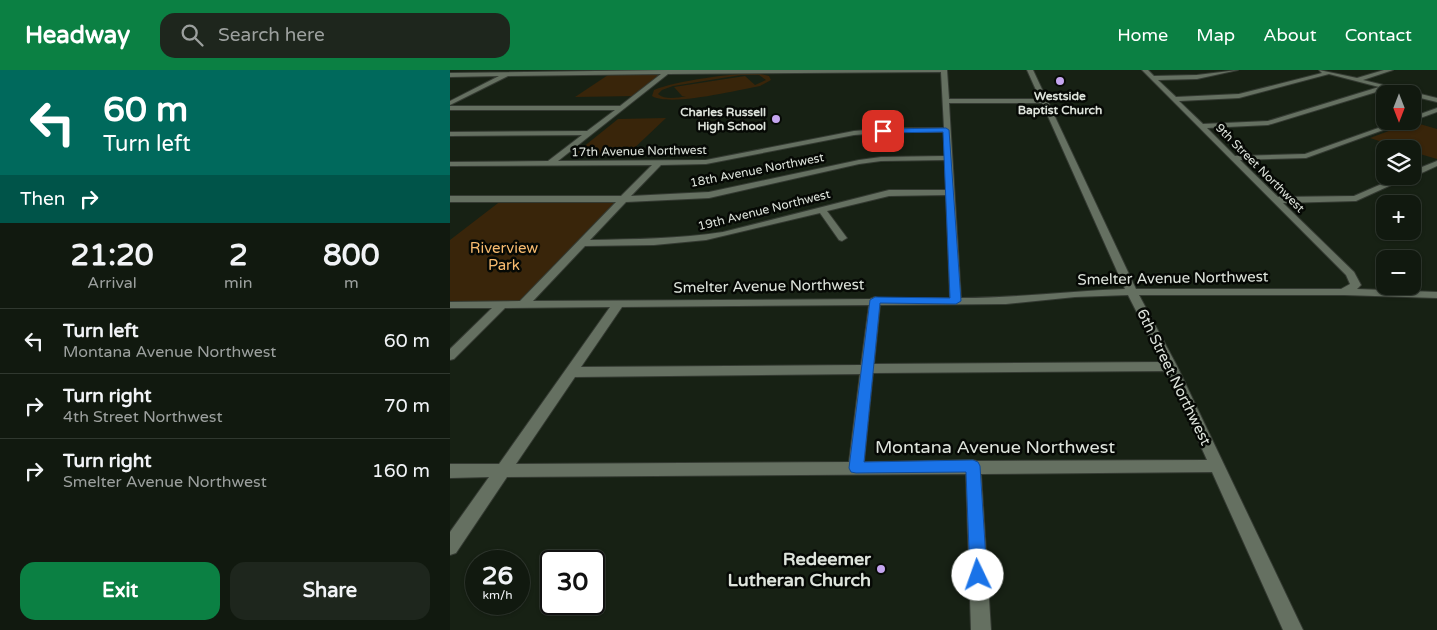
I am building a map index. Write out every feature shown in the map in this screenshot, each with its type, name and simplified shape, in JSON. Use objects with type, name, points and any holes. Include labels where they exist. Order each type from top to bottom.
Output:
[{"type":"street","points":[[450,75],[669,71],[944,70],[956,301]]},
{"type":"street","name":"6th Street Northwest","points":[[1030,70],[1132,292],[1171,366],[1293,630]]},
{"type":"street","name":"9th Street Northwest","points":[[1145,70],[1350,274],[1356,285]]},
{"type":"street","points":[[1153,78],[1197,77],[1235,70]]},
{"type":"street","points":[[1319,70],[1378,85]]},
{"type":"street","points":[[1358,80],[1386,70]]},
{"type":"street","points":[[549,164],[669,71]]},
{"type":"street","points":[[1174,99],[1239,96],[1328,73]]},
{"type":"street","points":[[450,103],[508,74]]},
{"type":"street","points":[[1201,126],[1268,123],[1376,90]]},
{"type":"street","points":[[1421,95],[1428,92]]},
{"type":"street","points":[[1421,95],[1437,100]]},
{"type":"street","points":[[946,101],[1044,101]]},
{"type":"street","points":[[450,108],[621,108]]},
{"type":"street","points":[[1421,116],[1437,110]]},
{"type":"street","name":"17th Avenue Northwest","points":[[450,164],[706,162],[873,131],[946,130]]},
{"type":"street","points":[[1234,158],[1306,156],[1380,130]]},
{"type":"street","points":[[450,134],[589,133]]},
{"type":"street","name":"18th Avenue Northwest","points":[[450,200],[625,199],[709,195],[881,159],[948,158]]},
{"type":"street","points":[[524,304],[658,163]]},
{"type":"street","points":[[1421,170],[1437,163]]},
{"type":"street","points":[[1277,200],[1356,198],[1386,185]]},
{"type":"street","name":"19th Avenue Northwest","points":[[584,242],[670,242],[696,240],[723,235],[888,193],[950,192]]},
{"type":"street","points":[[822,210],[842,238]]},
{"type":"street","name":"Smelter Avenue Northwest","points":[[450,304],[875,300],[1006,301],[1075,294],[1132,292],[1343,292],[1356,285]]},
{"type":"street","points":[[1343,292],[1437,295]]},
{"type":"street","points":[[856,468],[875,300]]},
{"type":"street","points":[[450,548],[619,303]]},
{"type":"street","points":[[450,356],[503,304]]},
{"type":"street","points":[[570,372],[1171,366]]},
{"type":"street","points":[[973,466],[981,630]]},
{"type":"street","name":"Montana Avenue Northwest","points":[[450,470],[1216,466]]},
{"type":"green space","points":[[669,71],[636,96],[575,97],[611,73]]},
{"type":"green space","points":[[747,73],[769,76],[771,80],[760,86],[704,97],[673,100],[652,96],[654,90],[676,84]],"holes":[[[741,75],[759,75],[766,80],[755,85],[745,76],[674,87],[682,96],[686,96],[682,97],[668,98],[658,94],[662,90],[673,86]]]},
{"type":"green space","points":[[666,118],[627,155],[572,156],[618,119]]},
{"type":"green space","points":[[1421,124],[1437,129],[1437,159],[1421,154],[1421,140],[1376,140],[1370,138],[1392,130],[1421,130]]},
{"type":"green space","name":"Riverview Park","points":[[625,199],[524,304],[450,305],[450,240],[502,200]]},
{"type":"place","name":"Westside Baptist Church","points":[[1060,81]]},
{"type":"place","name":"Charles Russell High School","points":[[776,119]]},
{"type":"place","name":"Redeemer Lutheran Church","points":[[881,569]]},
{"type":"route","points":[[883,131],[946,130],[956,301],[875,300],[856,468],[973,466],[978,575]]}]
